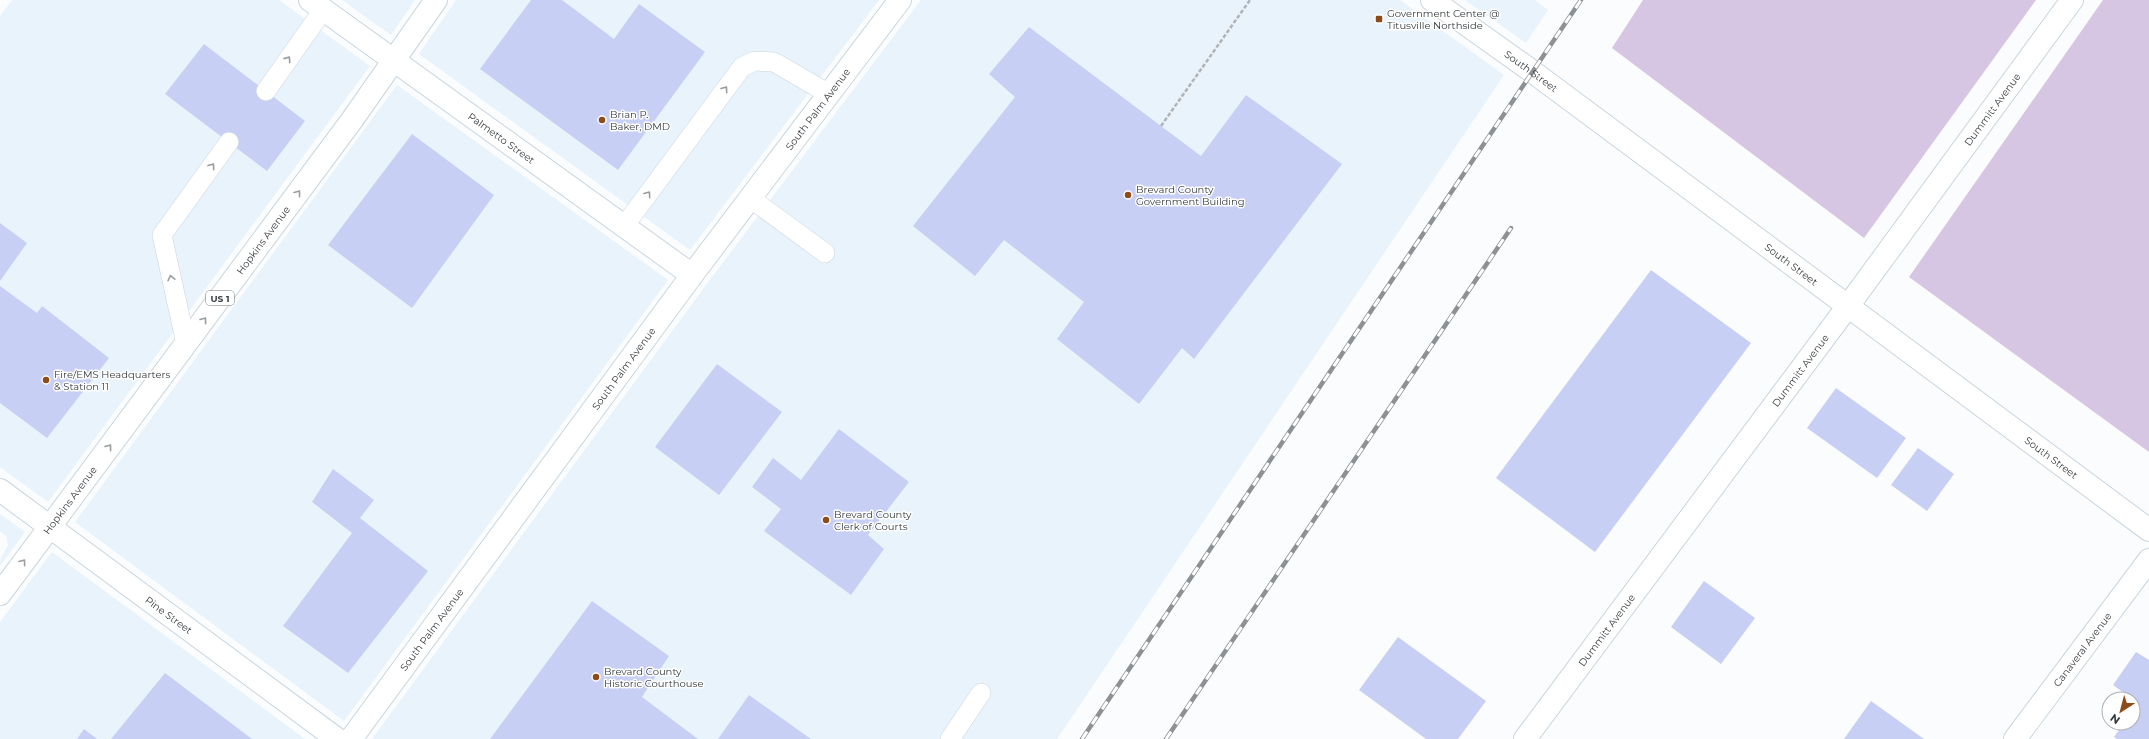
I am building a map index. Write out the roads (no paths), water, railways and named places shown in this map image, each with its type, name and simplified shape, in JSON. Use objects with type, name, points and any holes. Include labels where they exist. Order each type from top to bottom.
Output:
[{"type":"street","name":"Hopkins Avenue","points":[[0,594],[348,126],[436,0]]},
{"type":"street","name":"South Palm Avenue","points":[[351,739],[692,275],[900,0]]},
{"type":"street","name":"South Street","points":[[1432,0],[1539,77],[2149,530]]},
{"type":"street","name":"Dummitt Avenue","points":[[1525,739],[1848,306],[2072,0]]},
{"type":"street","name":"Palmetto Street","points":[[317,5],[625,225],[692,275]]},
{"type":"street","name":"Pine Street","points":[[0,490],[337,739]]},
{"type":"street","name":"Canaveral Avenue","points":[[2016,739],[2149,560]]},
{"type":"lane","points":[[266,91],[317,5]]},
{"type":"lane","points":[[625,225],[742,67],[755,61],[774,62],[829,94]]},
{"type":"lane","points":[[186,344],[162,235],[229,142]]},
{"type":"lane","points":[[750,198],[825,253]]},
{"type":"lane","points":[[950,739],[981,693]]},
{"type":"railway","points":[[1082,739],[1581,0]]},
{"type":"railway","points":[[1166,739],[1511,228]]},
{"type":"place","name":"Government Center @ Titusville Northside","points":[[1379,19]]},
{"type":"place","name":"Brian P. Baker, DMD","points":[[602,120]]},
{"type":"place","name":"Brevard County Government Building","points":[[1128,195]]},
{"type":"place","name":"Fire/EMS Headquarters & Station 11","points":[[46,380]]},
{"type":"place","name":"Brevard County Clerk of Courts","points":[[826,520]]},
{"type":"place","name":"Brevard County Historic Courthouse","points":[[596,677]]}]
